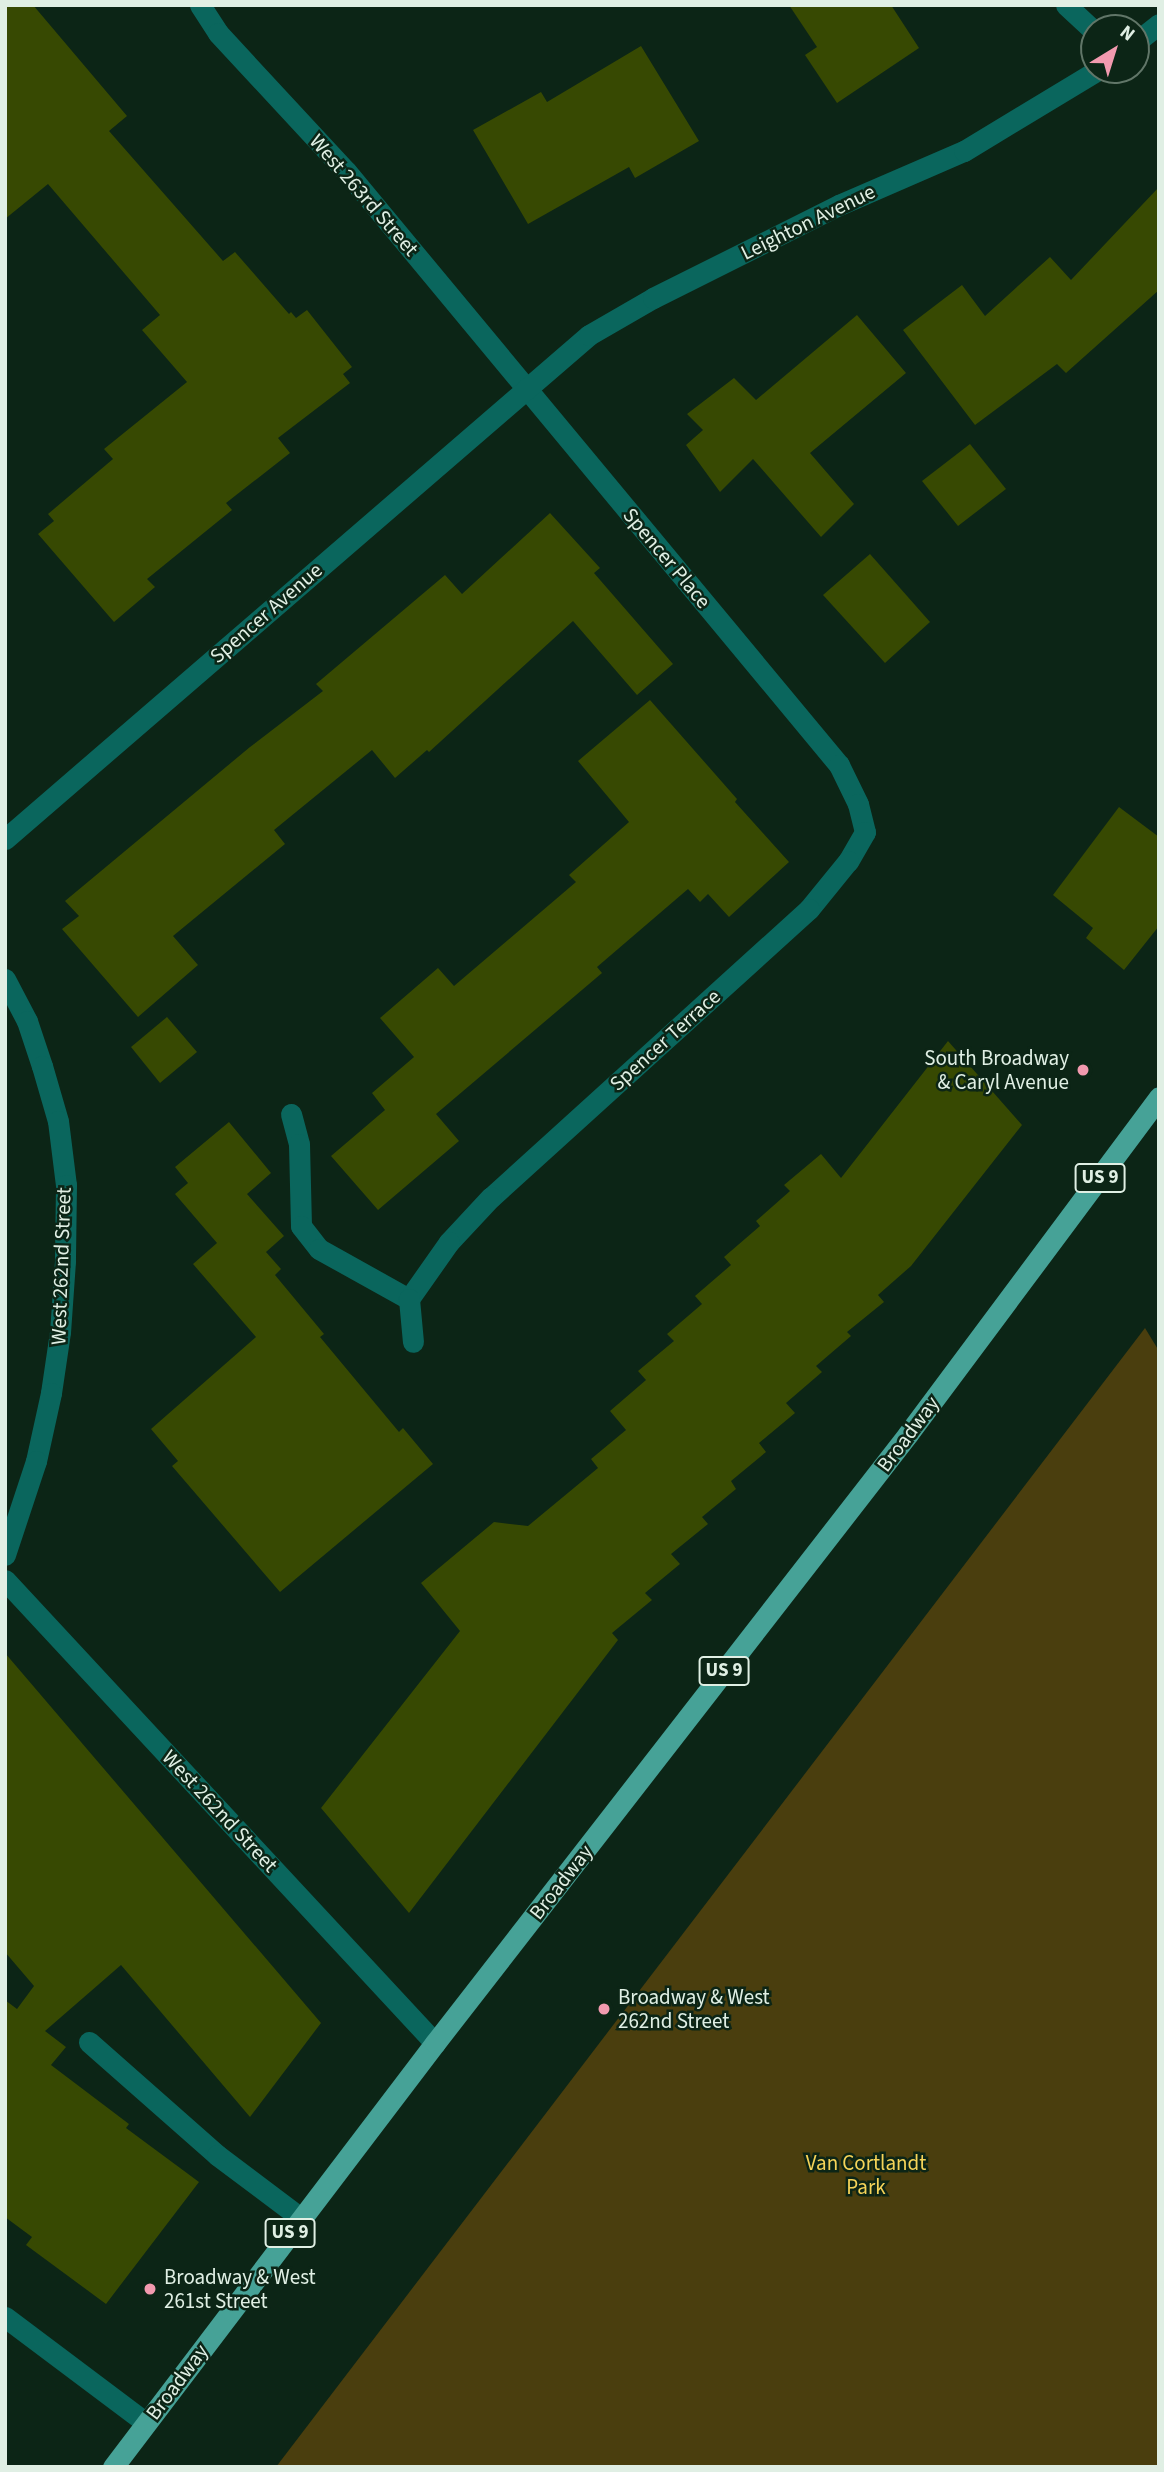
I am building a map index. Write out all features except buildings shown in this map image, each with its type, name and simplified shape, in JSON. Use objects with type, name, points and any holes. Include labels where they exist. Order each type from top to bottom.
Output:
[{"type":"main road","name":"Broadway","points":[[113,2467],[435,2043],[908,1434],[1159,1097]]},
{"type":"street","name":"West 263rd Street","points":[[200,5],[218,33],[346,171],[526,387]]},
{"type":"street","points":[[1066,5],[1080,18]]},
{"type":"street","name":"Leighton Avenue","points":[[526,387],[589,335],[653,298],[839,205],[964,151],[1080,81]]},
{"type":"street","name":"Spencer Place","points":[[526,387],[809,729]]},
{"type":"street","name":"Spencer Avenue","points":[[5,839],[526,387]]},
{"type":"street","name":"Spencer Terrace","points":[[409,1299],[449,1242],[491,1197],[809,909],[848,861],[865,832],[858,804],[839,765],[809,729]]},
{"type":"street","name":"West 262nd Street","points":[[5,979],[27,1021],[58,1121],[65,1185],[65,1261],[60,1332],[51,1393],[36,1461],[5,1555]]},
{"type":"street","points":[[291,1114],[299,1144],[301,1226],[319,1249],[409,1299],[413,1342]]},
{"type":"street","name":"West 262nd Street","points":[[5,1580],[435,2043]]},
{"type":"street","points":[[89,2042],[217,2155],[301,2218]]},
{"type":"street","points":[[5,2317],[146,2423]]},
{"type":"green space","name":"Van Cortlandt Park","points":[[1145,1328],[1159,1351],[1159,2467],[276,2467]]},
{"type":"place","name":"South Broadway & Caryl Avenue","points":[[1083,1070]]},
{"type":"place","name":"Broadway & West 262nd Street","points":[[604,2009]]},
{"type":"place","name":"Broadway & West 261st Street","points":[[150,2289]]}]
